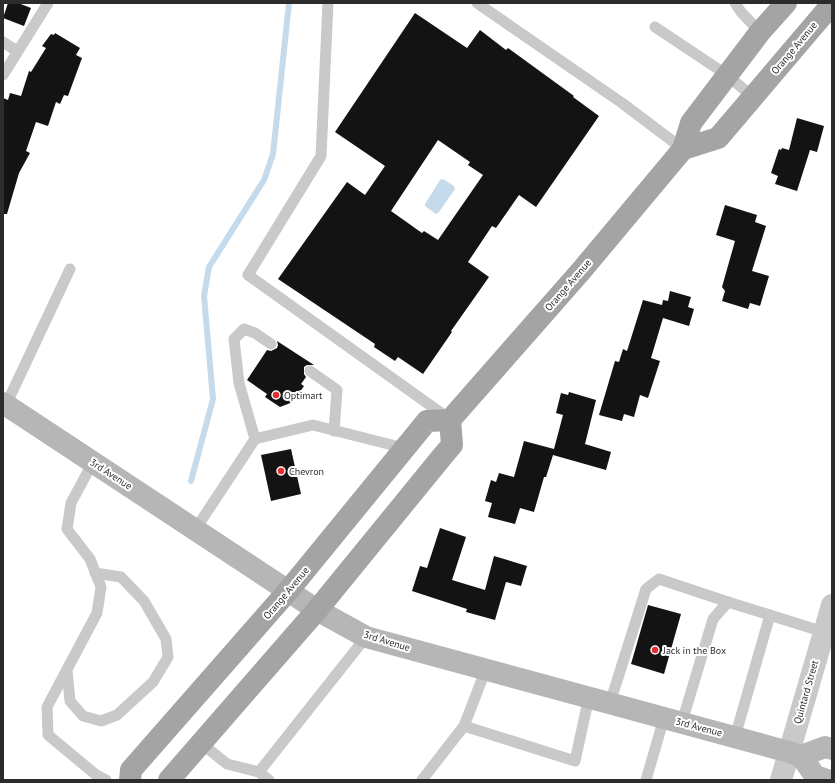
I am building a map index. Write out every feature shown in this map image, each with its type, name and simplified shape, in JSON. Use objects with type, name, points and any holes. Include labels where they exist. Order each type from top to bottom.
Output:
[{"type":"main road","name":"Orange Avenue","points":[[130,780],[131,770],[288,591],[427,421],[450,420],[581,271],[683,149],[691,123],[760,32],[786,3]]},
{"type":"main road","name":"Orange Avenue","points":[[683,149],[718,138],[832,4]]},
{"type":"main road","name":"3rd Avenue","points":[[5,404],[317,610],[366,637],[795,754]]},
{"type":"main road","points":[[169,780],[317,610],[452,445],[450,420]]},
{"type":"main road","points":[[826,780],[815,776],[795,754],[825,747],[832,749]]},
{"type":"street","name":"Quintard Street","points":[[781,780],[795,754],[824,632],[832,605]]},
{"type":"lane","points":[[3,75],[48,3]]},
{"type":"lane","points":[[328,3],[321,156],[248,275],[450,420]]},
{"type":"lane","points":[[477,3],[622,103],[683,149]]},
{"type":"lane","points":[[735,3],[741,12],[760,32]]},
{"type":"lane","points":[[655,27],[727,75],[753,97]]},
{"type":"lane","points":[[3,42],[17,51]]},
{"type":"lane","points":[[5,404],[70,269]]},
{"type":"lane","points":[[255,439],[239,383],[234,339],[244,329],[255,333],[271,344]]},
{"type":"lane","points":[[310,371],[337,390],[334,431]]},
{"type":"lane","points":[[195,530],[255,439],[313,426],[404,448]]},
{"type":"lane","points":[[93,462],[71,503],[66,529],[90,559],[101,587],[97,613],[47,707],[48,735],[95,774],[106,780]]},
{"type":"lane","points":[[67,671],[70,700],[83,716],[101,721],[117,715],[153,682],[168,657],[166,639],[144,601],[121,577],[95,573]]},
{"type":"lane","points":[[610,703],[646,589],[659,579],[824,632]]},
{"type":"lane","points":[[646,780],[673,720],[713,619],[728,602]]},
{"type":"lane","points":[[736,737],[770,615]]},
{"type":"lane","points":[[259,772],[366,637]]},
{"type":"lane","points":[[422,780],[464,726],[486,669]]},
{"type":"lane","points":[[464,726],[576,761],[589,697]]},
{"type":"lane","points":[[201,743],[227,764],[259,772],[269,780]]},
{"type":"water","points":[[443,179],[454,186],[455,189],[436,214],[425,206],[425,204],[440,180]]},
{"type":"building","points":[[8,3],[18,3],[31,8],[24,26],[3,18]]},
{"type":"building","points":[[415,13],[467,48],[480,30],[506,50],[508,48],[599,116],[536,207],[519,195],[496,228],[492,226],[468,262],[489,277],[423,374],[398,357],[395,361],[374,347],[375,344],[278,279],[347,182],[365,195],[385,166],[335,132]],"holes":[[[438,140],[470,162],[468,165],[483,175],[438,240],[424,231],[422,233],[391,211]]]},
{"type":"building","points":[[55,33],[80,48],[76,55],[82,58],[68,96],[64,95],[60,104],[56,102],[48,126],[36,122],[26,151],[30,153],[19,173],[7,214],[3,214],[3,98],[8,100],[10,93],[21,96],[29,71],[31,72],[46,48],[42,46],[51,34],[54,35]]},
{"type":"building","points":[[797,118],[824,126],[817,152],[810,150],[797,191],[775,184],[778,176],[771,173],[779,149],[781,150],[782,148],[789,150]]},
{"type":"building","points":[[725,205],[757,215],[755,222],[766,226],[752,271],[769,276],[760,306],[750,303],[748,309],[722,301],[725,291],[722,287],[735,241],[716,235]]},
{"type":"building","points":[[670,291],[691,297],[688,307],[694,309],[689,326],[663,318],[651,358],[660,361],[648,398],[640,395],[634,417],[624,414],[622,421],[599,415],[615,361],[619,362],[623,349],[627,351],[643,300],[662,305],[663,300],[668,301]]},
{"type":"building","points":[[277,341],[314,365],[307,365],[304,367],[304,374],[306,377],[301,384],[304,386],[293,402],[280,407],[265,397],[267,394],[247,380],[267,350],[271,351],[277,348]]},
{"type":"building","points":[[569,392],[596,400],[585,444],[611,452],[606,470],[553,455],[546,477],[544,477],[534,512],[520,508],[515,524],[488,517],[492,503],[485,501],[491,480],[496,482],[499,473],[514,477],[524,441],[554,449],[563,415],[556,413],[561,393],[568,395]]},
{"type":"building","points":[[291,449],[301,494],[271,501],[261,455]]},
{"type":"building","points":[[440,528],[466,537],[452,580],[485,590],[494,556],[527,566],[521,586],[506,582],[495,620],[466,612],[467,609],[412,591],[420,566],[427,568]]},
{"type":"building","points":[[648,605],[681,614],[664,674],[631,664]]},
{"type":"waterway","points":[[191,481],[213,399],[204,296],[209,267],[264,180],[273,154],[289,3]]},
{"type":"place","name":"Optimart","points":[[276,395]]},
{"type":"place","name":"Chevron","points":[[281,471]]},
{"type":"place","name":"Jack in the Box","points":[[655,650]]}]
